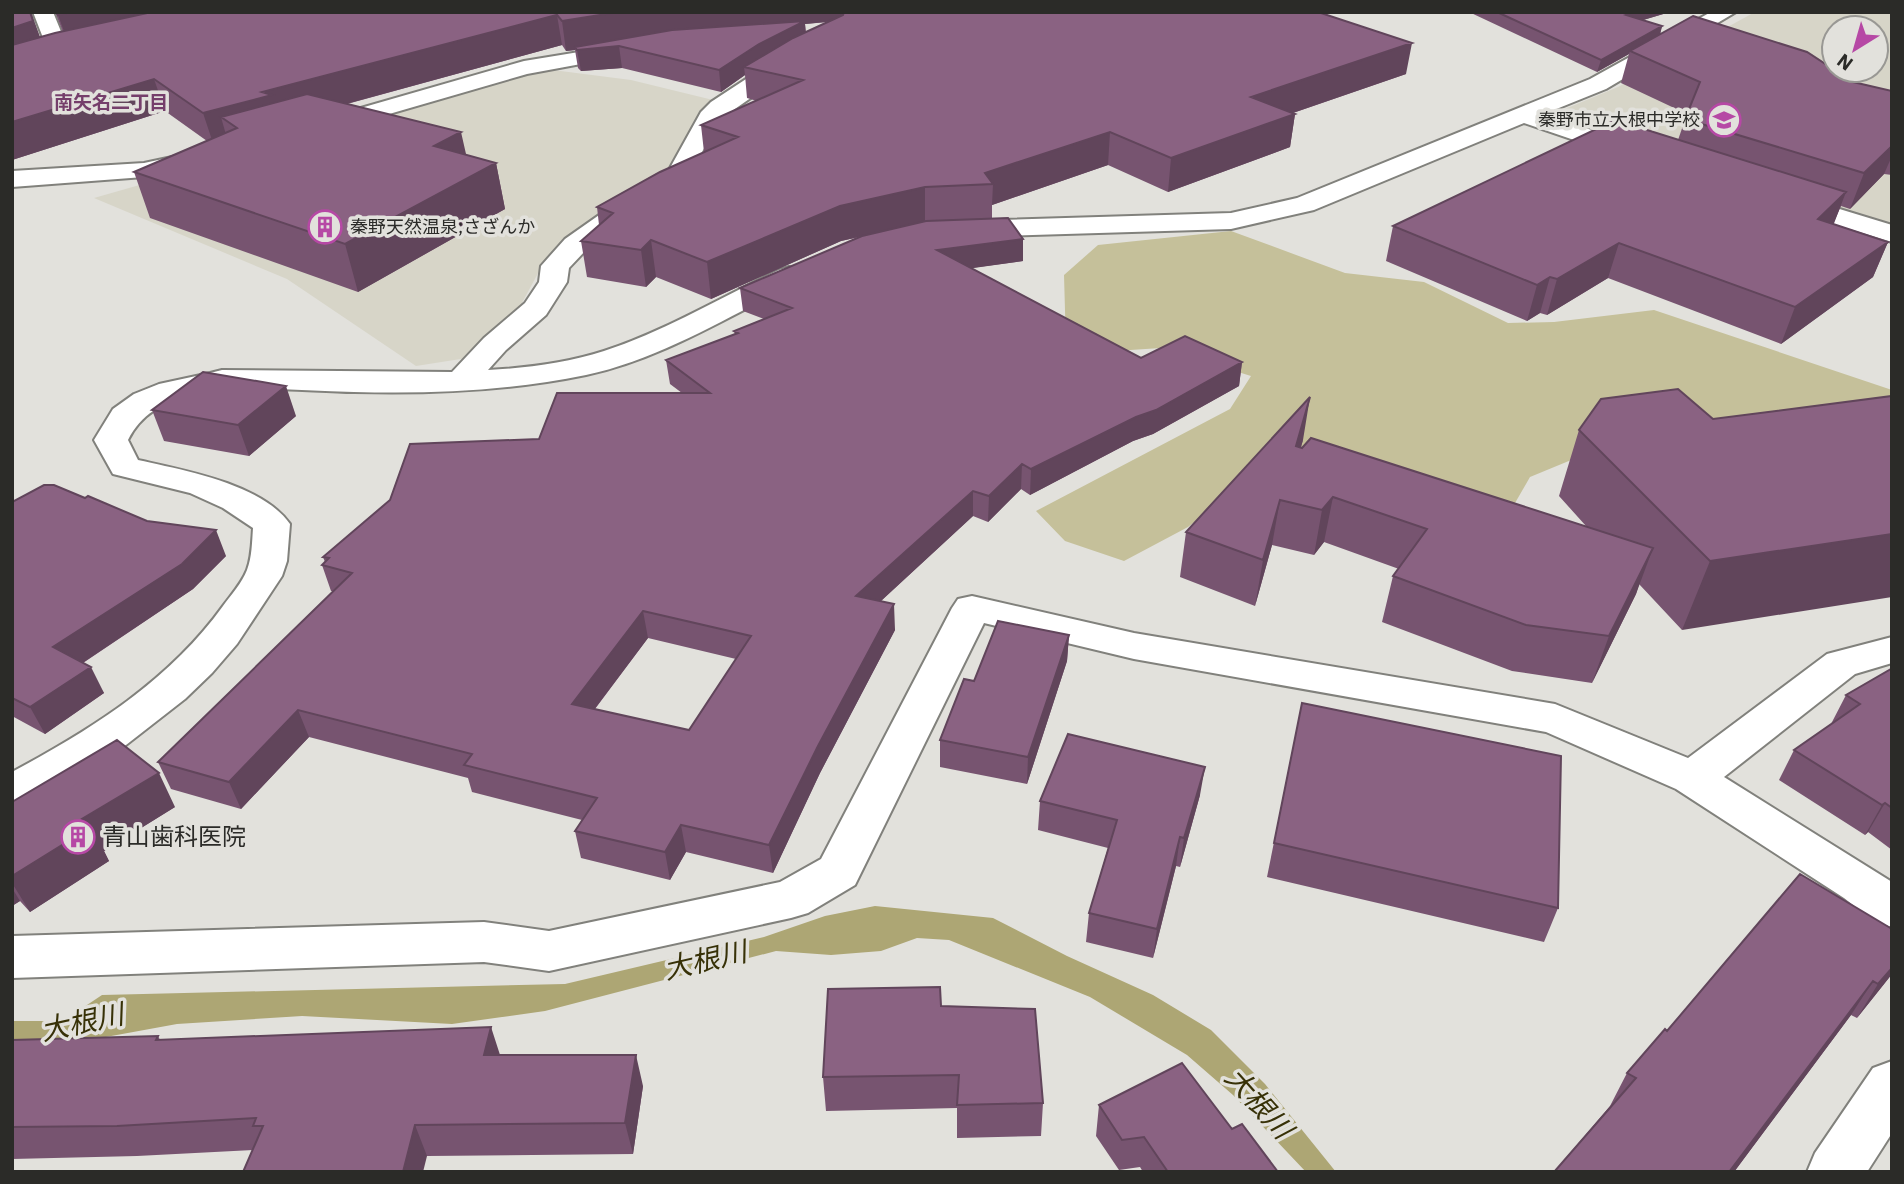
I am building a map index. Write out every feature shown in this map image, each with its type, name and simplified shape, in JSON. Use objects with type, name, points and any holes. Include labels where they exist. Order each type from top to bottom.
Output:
[{"type":"street","points":[[938,231],[1219,221],[1269,214],[1305,204],[1598,84],[1726,12]]},
{"type":"street","points":[[23,29],[44,18],[60,56]]},
{"type":"street","points":[[305,131],[524,68],[647,47]]},
{"type":"street","points":[[36,63],[86,50]]},
{"type":"street","points":[[461,382],[495,344],[536,309],[552,282],[555,266],[575,245],[611,219],[658,194],[675,181],[709,117],[719,107],[804,53]]},
{"type":"street","points":[[1521,114],[1650,157]]},
{"type":"street","points":[[12,179],[144,170],[212,156]]},
{"type":"street","points":[[1764,193],[1892,234]]},
{"type":"street","points":[[12,792],[80,755],[148,710],[199,662],[232,625],[265,571],[272,524],[236,500],[202,485],[125,467],[111,440],[125,416],[153,398],[186,387],[222,380],[461,382],[590,365],[645,347],[814,265]]},
{"type":"street","points":[[12,957],[484,942],[549,951],[791,899],[838,872],[972,608],[1134,646],[1555,719],[1692,778],[1861,885],[1892,908]]},
{"type":"street","points":[[1692,778],[1841,664],[1887,654]]},
{"type":"street","points":[[1835,1172],[1892,1086]]},
{"type":"shaded area","name":"秦野市立大根中学校","points":[[1755,12],[1892,12],[1892,228],[1564,124],[1548,116],[1618,87]]},
{"type":"shaded area","points":[[545,69],[631,80],[713,100],[705,108],[664,179],[543,264],[517,312],[475,347],[467,358],[416,366],[287,279],[94,198]]},
{"type":"shaded area","points":[[1231,231],[1345,273],[1424,282],[1508,323],[1554,322],[1654,310],[1892,390],[1892,442],[1593,451],[1530,477],[1500,529],[1278,455],[1188,527],[1124,561],[1065,541],[1036,511],[1230,409],[1251,376],[1161,348],[1115,351],[1066,346],[1064,275],[1098,245]]},
{"type":"water","name":"大根川","points":[[875,906],[993,918],[1067,956],[1153,995],[1211,1030],[1265,1084],[1336,1172],[1306,1172],[1233,1095],[1187,1055],[1090,997],[949,940],[917,938],[881,951],[831,955],[776,951],[545,1011],[452,1024],[302,1016],[177,1024],[73,1043],[12,1047],[12,1021],[63,1021],[102,995],[565,984],[764,937],[825,916]]},
{"type":"building","points":[[12,12],[30,12],[33,21],[12,28]]},
{"type":"building","points":[[152,12],[619,12],[562,21],[557,15],[262,92],[272,95],[203,113],[154,79],[12,122],[12,45]]},
{"type":"building","points":[[844,12],[1318,12],[1412,43],[1251,97],[1295,114],[1171,158],[1110,132],[985,173],[993,184],[925,187],[840,206],[707,262],[651,240],[641,250],[581,241],[613,213],[597,207],[660,172],[738,137],[701,125],[803,80],[744,67],[793,38],[843,15]]},
{"type":"building","points":[[1497,12],[1634,12],[1626,15],[1662,26],[1601,60]]},
{"type":"building","points":[[1693,16],[1807,52],[1820,60],[1820,84],[1862,84],[1892,91],[1892,146],[1864,173],[1685,119],[1700,82],[1630,51]]},
{"type":"building","points":[[805,21],[759,44],[719,70],[619,46],[577,50],[575,47],[672,30]]},
{"type":"building","points":[[307,94],[461,132],[434,146],[496,163],[345,244],[134,172],[237,128],[221,117]]},
{"type":"building","points":[[1615,120],[1846,192],[1818,219],[1888,242],[1795,307],[1619,243],[1557,279],[1550,277],[1537,285],[1393,226]]},
{"type":"building","points":[[1008,218],[1023,239],[937,250],[1141,358],[1185,336],[1242,362],[1156,410],[1136,417],[1031,469],[1022,464],[989,496],[973,491],[856,596],[894,604],[769,845],[681,825],[665,852],[575,831],[597,798],[464,765],[472,754],[298,710],[229,782],[158,762],[352,573],[322,565],[329,558],[323,557],[390,500],[410,444],[539,439],[557,393],[710,393],[666,360],[738,333],[734,331],[792,308],[740,288],[862,236],[926,221]],"holes":[[[643,611],[751,636],[689,730],[572,704]]]},
{"type":"building","points":[[203,372],[286,386],[238,425],[152,410]]},
{"type":"building","points":[[1678,389],[1713,419],[1892,396],[1892,534],[1710,561],[1579,430],[1601,399]]},
{"type":"building","points":[[1310,397],[1296,446],[1302,448],[1311,438],[1653,548],[1609,636],[1526,625],[1393,576],[1427,529],[1333,497],[1322,510],[1280,500],[1263,560],[1186,532]]},
{"type":"building","points":[[44,485],[54,485],[85,498],[88,496],[147,521],[216,530],[182,564],[53,647],[91,667],[30,707],[12,698],[12,502]]},
{"type":"building","points":[[998,621],[1069,635],[1028,757],[940,740],[964,679],[974,681]]},
{"type":"building","points":[[1891,669],[1892,808],[1885,803],[1882,805],[1794,750],[1860,704],[1846,695]]},
{"type":"building","points":[[1302,703],[1561,756],[1558,908],[1274,843]]},
{"type":"building","points":[[1068,734],[1205,767],[1184,838],[1180,837],[1157,929],[1089,913],[1117,820],[1040,801]]},
{"type":"building","points":[[117,740],[159,773],[82,819],[91,827],[12,876],[12,802]]},
{"type":"building","points":[[1800,874],[1892,929],[1892,968],[1878,984],[1873,981],[1729,1172],[1554,1172],[1636,1078],[1627,1073],[1665,1029],[1667,1031]]},
{"type":"building","points":[[940,987],[941,1006],[1035,1009],[1043,1103],[957,1105],[959,1075],[823,1077],[828,989]]},
{"type":"building","points":[[491,1027],[484,1055],[636,1055],[625,1123],[415,1125],[403,1172],[243,1172],[263,1126],[253,1126],[256,1118],[117,1126],[12,1127],[12,1040],[158,1036],[156,1040]]},
{"type":"building","points":[[1182,1063],[1232,1129],[1242,1124],[1278,1172],[1168,1172],[1144,1137],[1122,1140],[1099,1105]]},
{"type":"place","name":"秦野市立大根中学校","points":[[1724,120]]},
{"type":"place","name":"秦野天然温泉;さざんか","points":[[325,227]]},
{"type":"place","name":"青山歯科医院","points":[[78,837]]},
{"type":"district","name":"南矢名二丁目","points":[[111,102]]}]
